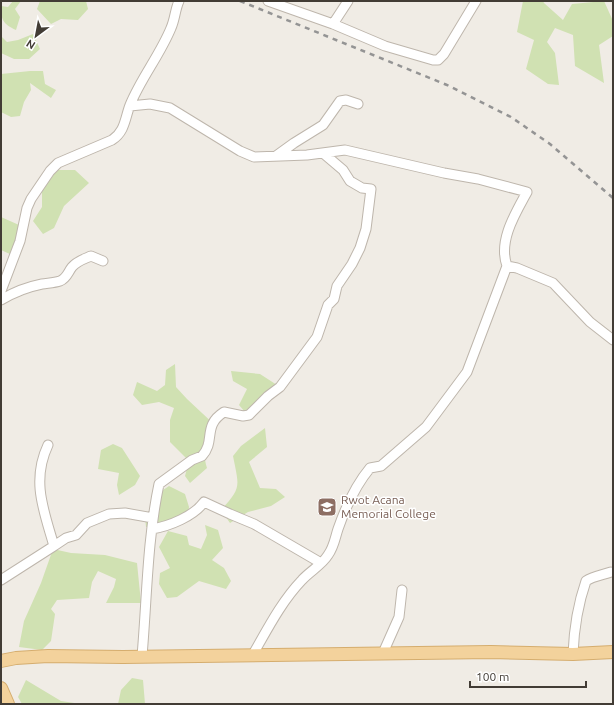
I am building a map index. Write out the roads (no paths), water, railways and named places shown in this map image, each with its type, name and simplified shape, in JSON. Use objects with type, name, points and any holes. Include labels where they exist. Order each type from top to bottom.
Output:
[{"type":"main road","points":[[1,662],[16,658],[48,656],[252,656],[491,652],[573,654],[613,652]]},
{"type":"main road","points":[[1,655],[16,658]]},
{"type":"main road","points":[[1,688],[5,700]]},
{"type":"street","points":[[1,291],[20,241],[27,208],[31,199],[50,171],[58,163],[116,138],[124,126],[130,106],[141,83],[168,37],[174,23],[178,1]]},
{"type":"street","points":[[268,1],[333,24],[385,46],[426,59],[438,60],[444,54],[476,1]]},
{"type":"street","points":[[333,24],[348,1]]},
{"type":"street","points":[[276,156],[323,125],[340,101],[346,100],[358,104]]},
{"type":"street","points":[[130,106],[150,104],[170,108],[180,113],[197,126],[248,155],[260,157],[323,153],[344,150],[444,173],[478,179],[526,192],[516,212],[505,241],[504,256],[507,266],[467,372],[426,427],[381,466],[370,468],[359,481],[350,500],[334,545],[329,554],[302,580],[281,607],[252,656]]},
{"type":"street","points":[[142,656],[148,558],[159,484],[192,460],[202,456],[205,453],[211,426],[224,412],[243,416],[249,415],[268,396],[280,387],[317,337],[328,305],[334,298],[337,286],[352,264],[360,248],[366,230],[371,189],[362,188],[350,181],[343,170],[323,153]]},
{"type":"street","points":[[1,300],[22,289],[60,281],[68,274],[76,263],[91,256],[104,261]]},
{"type":"street","points":[[507,266],[517,268],[553,283],[590,322],[613,340]]},
{"type":"street","points":[[48,446],[40,468],[40,498],[54,546]]},
{"type":"street","points":[[152,529],[176,521],[192,513],[204,502],[254,524],[321,563]]},
{"type":"street","points":[[1,580],[66,538],[76,535],[87,523],[109,514],[125,513],[153,518]]},
{"type":"street","points":[[573,654],[576,621],[586,581],[590,578],[611,572]]},
{"type":"street","points":[[383,653],[399,616],[402,590]]},
{"type":"railway","points":[[240,1],[447,85],[511,117],[550,144],[613,198]]},
{"type":"place","name":"Rwot Acana Memorial College","points":[[327,507]]}]
